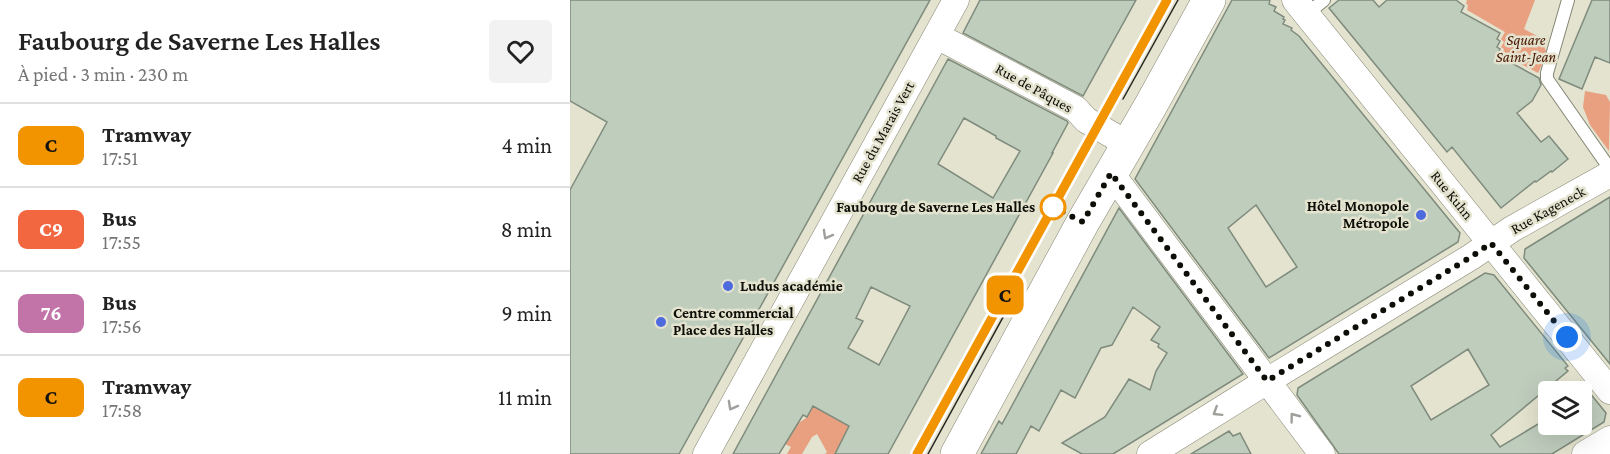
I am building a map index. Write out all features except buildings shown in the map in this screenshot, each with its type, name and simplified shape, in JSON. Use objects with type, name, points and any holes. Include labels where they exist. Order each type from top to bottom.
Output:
[{"type":"street","name":"Rue du Marais Vert","points":[[706,454],[957,0]]},
{"type":"street","points":[[957,454],[1209,0]]},
{"type":"street","name":"Rue Kuhn","points":[[1309,5],[1491,243],[1610,390]]},
{"type":"street","name":"Rue de Pâques","points":[[937,36],[1076,109],[1086,120],[1119,139],[1119,161],[1267,381],[1322,454]]},
{"type":"street","name":"Rue Kageneck","points":[[1150,454],[1471,257],[1512,229],[1610,174]]},
{"type":"street","points":[[1585,454],[1610,439]]},
{"type":"lane","points":[[1568,0],[1547,80],[1610,169]]},
{"type":"green space","name":"Square Saint-Jean","points":[[1467,0],[1535,0],[1524,29],[1541,38],[1547,54],[1538,73],[1502,54],[1504,49],[1501,47],[1504,42],[1501,39],[1505,32],[1467,10]]},
{"type":"green space","points":[[1585,91],[1606,95],[1610,102],[1609,151],[1590,125],[1583,107]]},
{"type":"green space","points":[[813,406],[853,428],[842,440],[835,454],[825,454],[827,452],[817,434],[812,437],[802,454],[787,454],[791,447],[785,444],[796,425],[806,418]]},
{"type":"tram line","points":[[917,454],[1167,0]]},
{"type":"tram line","name":"C","points":[[917,454],[1167,0]]},
{"type":"tram line","points":[[1123,99],[1178,0]]},
{"type":"tram line","points":[[928,454],[1019,288]]},
{"type":"place","name":"Faubourg de Saverne Les Halles","points":[[1053,207]]},
{"type":"place","name":"Hôtel Monopole Métropole","points":[[1421,215]]},
{"type":"place","name":"Ludus académie","points":[[728,286]]},
{"type":"place","name":"Centre commercial Place des Halles","points":[[661,322]]},
{"type":"route","points":[[1053,207],[1083,222],[1111,173],[1267,381],[1491,243],[1567,337]]}]
